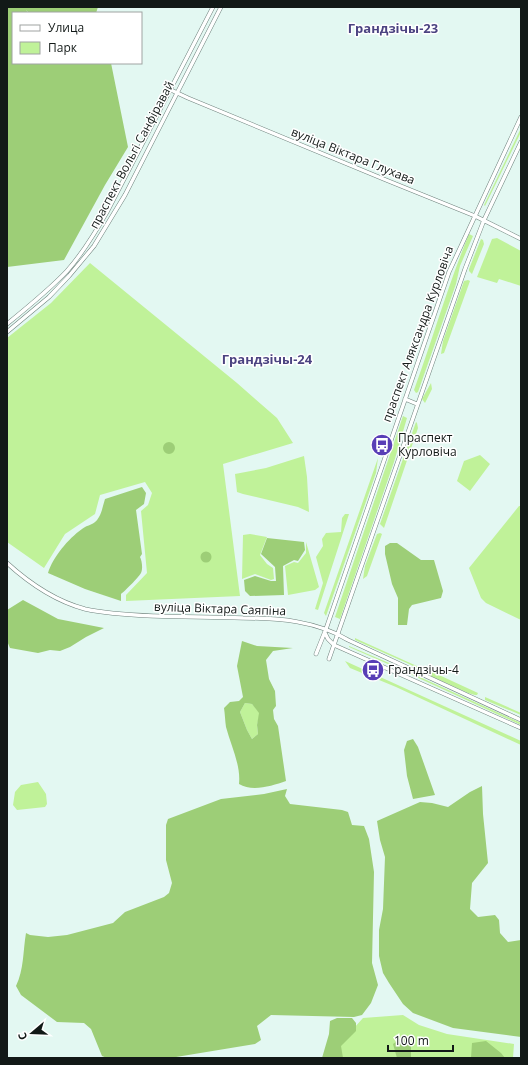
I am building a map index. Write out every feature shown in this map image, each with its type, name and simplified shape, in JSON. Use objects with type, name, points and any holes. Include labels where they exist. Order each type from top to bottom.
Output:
[{"type":"street","name":"праспект Вольгі Санфіравай","points":[[7,324],[42,296],[68,270],[90,242],[171,90],[213,7]]},
{"type":"street","name":"праспект Вольгі Санфіравай","points":[[7,332],[48,297],[94,246],[111,218],[178,93],[221,7]]},
{"type":"street","name":"вуліца Віктара Глухава","points":[[171,90],[327,156],[475,216],[521,239]]},
{"type":"street","name":"праспект Аляксандра Курловіча","points":[[316,654],[449,272],[521,117]]},
{"type":"street","name":"праспект Аляксандра Курловіча","points":[[329,659],[465,269],[484,220],[521,142]]},
{"type":"street","points":[[68,270],[64,276],[68,276]]},
{"type":"street","points":[[405,399],[417,404]]},
{"type":"street","name":"вуліца Віктара Саяпіна","points":[[7,563],[40,589],[61,600],[84,609],[138,615],[264,618],[287,621],[338,634],[521,720]]},
{"type":"street","points":[[325,631],[328,639],[334,645],[521,728]]},
{"type":"green space","points":[[7,7],[98,7],[96,12],[28,12],[26,10],[27,12],[12,12],[12,64],[111,64],[128,147],[105,185],[64,260],[7,267]]},
{"type":"green space","points":[[521,128],[521,132],[485,206],[484,205]]},
{"type":"green space","points":[[469,234],[473,236],[460,266],[456,284],[418,392],[416,393],[414,390]]},
{"type":"green space","points":[[497,238],[521,251],[521,286],[499,279],[497,283],[477,277],[492,239]]},
{"type":"green space","points":[[481,239],[483,240],[484,244],[472,274],[469,269]]},
{"type":"green space","points":[[90,263],[237,383],[277,418],[293,443],[223,464],[240,596],[126,601],[126,595],[147,573],[141,511],[148,505],[152,493],[145,482],[100,495],[95,514],[65,534],[44,568],[7,542],[7,338],[51,303]]},
{"type":"green space","points":[[464,281],[470,281],[444,353],[441,354],[443,341]]},
{"type":"green space","points":[[431,383],[432,389],[425,403],[422,399]]},
{"type":"green space","points":[[403,416],[407,418],[394,462],[340,619],[335,617]]},
{"type":"green space","points":[[416,422],[418,428],[384,528],[380,524]]},
{"type":"green space","points":[[167,442],[171,442],[175,448],[171,454],[167,454],[163,450],[163,446]]},
{"type":"green space","points":[[480,455],[490,464],[470,491],[457,481],[464,461]]},
{"type":"green space","points":[[304,456],[309,512],[298,507],[237,492],[235,474],[266,468]]},
{"type":"green space","points":[[378,458],[376,473],[326,616],[324,613]]},
{"type":"green space","points":[[142,487],[146,493],[144,504],[136,510],[142,554],[140,557],[142,571],[121,594],[121,601],[85,589],[48,573],[53,561],[66,543],[86,526],[97,520],[101,513],[105,499]]},
{"type":"green space","points":[[519,506],[521,506],[521,620],[486,603],[481,598],[469,568]]},
{"type":"green space","points":[[345,514],[349,514],[318,610],[315,609],[323,583],[316,557],[323,546],[322,539],[326,533],[341,532],[342,518]]},
{"type":"green space","points":[[250,534],[267,537],[260,555],[267,564],[273,568],[274,579],[271,580],[255,574],[242,579],[243,535]]},
{"type":"green space","points":[[377,534],[382,534],[367,576],[363,579],[365,566]]},
{"type":"green space","points":[[267,538],[304,542],[305,550],[298,561],[294,560],[283,566],[284,595],[250,596],[245,591],[244,580],[255,576],[276,581],[275,567],[261,554]]},
{"type":"green space","points":[[306,542],[319,587],[315,590],[288,595],[285,566],[294,562],[298,563],[306,553]]},
{"type":"green space","points":[[390,543],[397,543],[421,560],[434,560],[443,591],[441,598],[412,605],[409,609],[407,625],[398,625],[398,598],[392,584],[385,554],[385,546]]},
{"type":"green space","points":[[206,551],[210,553],[212,557],[210,561],[206,563],[202,561],[200,557],[202,553]]},
{"type":"green space","points":[[23,600],[58,619],[104,628],[60,651],[50,650],[38,653],[10,648],[7,641],[7,610]]},
{"type":"green space","points":[[355,638],[419,667],[417,668],[355,640]]},
{"type":"green space","points":[[242,641],[257,646],[293,648],[273,651],[266,660],[269,679],[275,691],[276,706],[273,710],[274,719],[278,726],[286,781],[256,788],[250,788],[239,784],[239,770],[226,727],[224,708],[230,702],[239,701],[243,697],[237,666]],"holes":[[[245,703],[252,704],[259,713],[257,725],[258,734],[252,739],[240,712]]]},
{"type":"green space","points":[[349,647],[521,723],[521,725]]},
{"type":"green space","points":[[345,661],[521,741],[521,745],[396,687],[350,668]]},
{"type":"green space","points":[[426,669],[478,693],[475,695],[468,693],[426,674]]},
{"type":"green space","points":[[485,697],[521,713],[521,715],[485,700]]},
{"type":"green space","points":[[245,703],[252,704],[260,713],[257,725],[258,734],[252,739],[240,712]]},
{"type":"green space","points":[[413,739],[418,747],[435,795],[413,799],[407,776],[404,750],[407,741]]},
{"type":"green space","points":[[38,782],[46,794],[47,804],[45,807],[17,810],[13,805],[15,792],[21,785]]},
{"type":"green space","points":[[482,786],[488,863],[472,883],[470,909],[478,917],[495,915],[499,920],[500,933],[508,942],[521,940],[521,1037],[453,1028],[413,1013],[403,1004],[383,973],[379,956],[379,930],[383,909],[385,857],[377,821],[420,802],[448,807],[470,792]]},
{"type":"green space","points":[[287,789],[285,796],[290,804],[348,812],[352,825],[364,826],[369,839],[374,872],[372,963],[378,985],[371,1003],[362,1015],[354,1017],[271,1015],[257,1026],[261,1040],[255,1044],[170,1058],[107,1058],[102,1056],[91,1029],[84,1023],[57,1022],[21,995],[16,986],[22,967],[26,933],[30,935],[48,937],[67,935],[113,923],[125,912],[164,897],[169,893],[172,883],[166,860],[166,825],[168,819],[221,799],[264,794]]},
{"type":"green space","points":[[403,1015],[419,1025],[447,1034],[514,1044],[513,1058],[327,1058],[363,1018]]},
{"type":"green space","points":[[337,1018],[352,1018],[356,1023],[356,1031],[341,1046],[343,1058],[322,1058],[329,1034],[330,1021]]},
{"type":"green space","points":[[408,1038],[411,1043],[411,1058],[397,1058],[393,1044],[400,1039]]},
{"type":"green space","points":[[486,1041],[505,1058],[471,1058],[472,1043]]},
{"type":"place","name":"Праспект Курловіча","points":[[382,445]]},
{"type":"place","name":"Грандзічы-4","points":[[373,670]]},
{"type":"district","name":"Грандзічы-23","points":[[393,28]]},
{"type":"district","name":"Грандзічы-24","points":[[267,359]]}]
